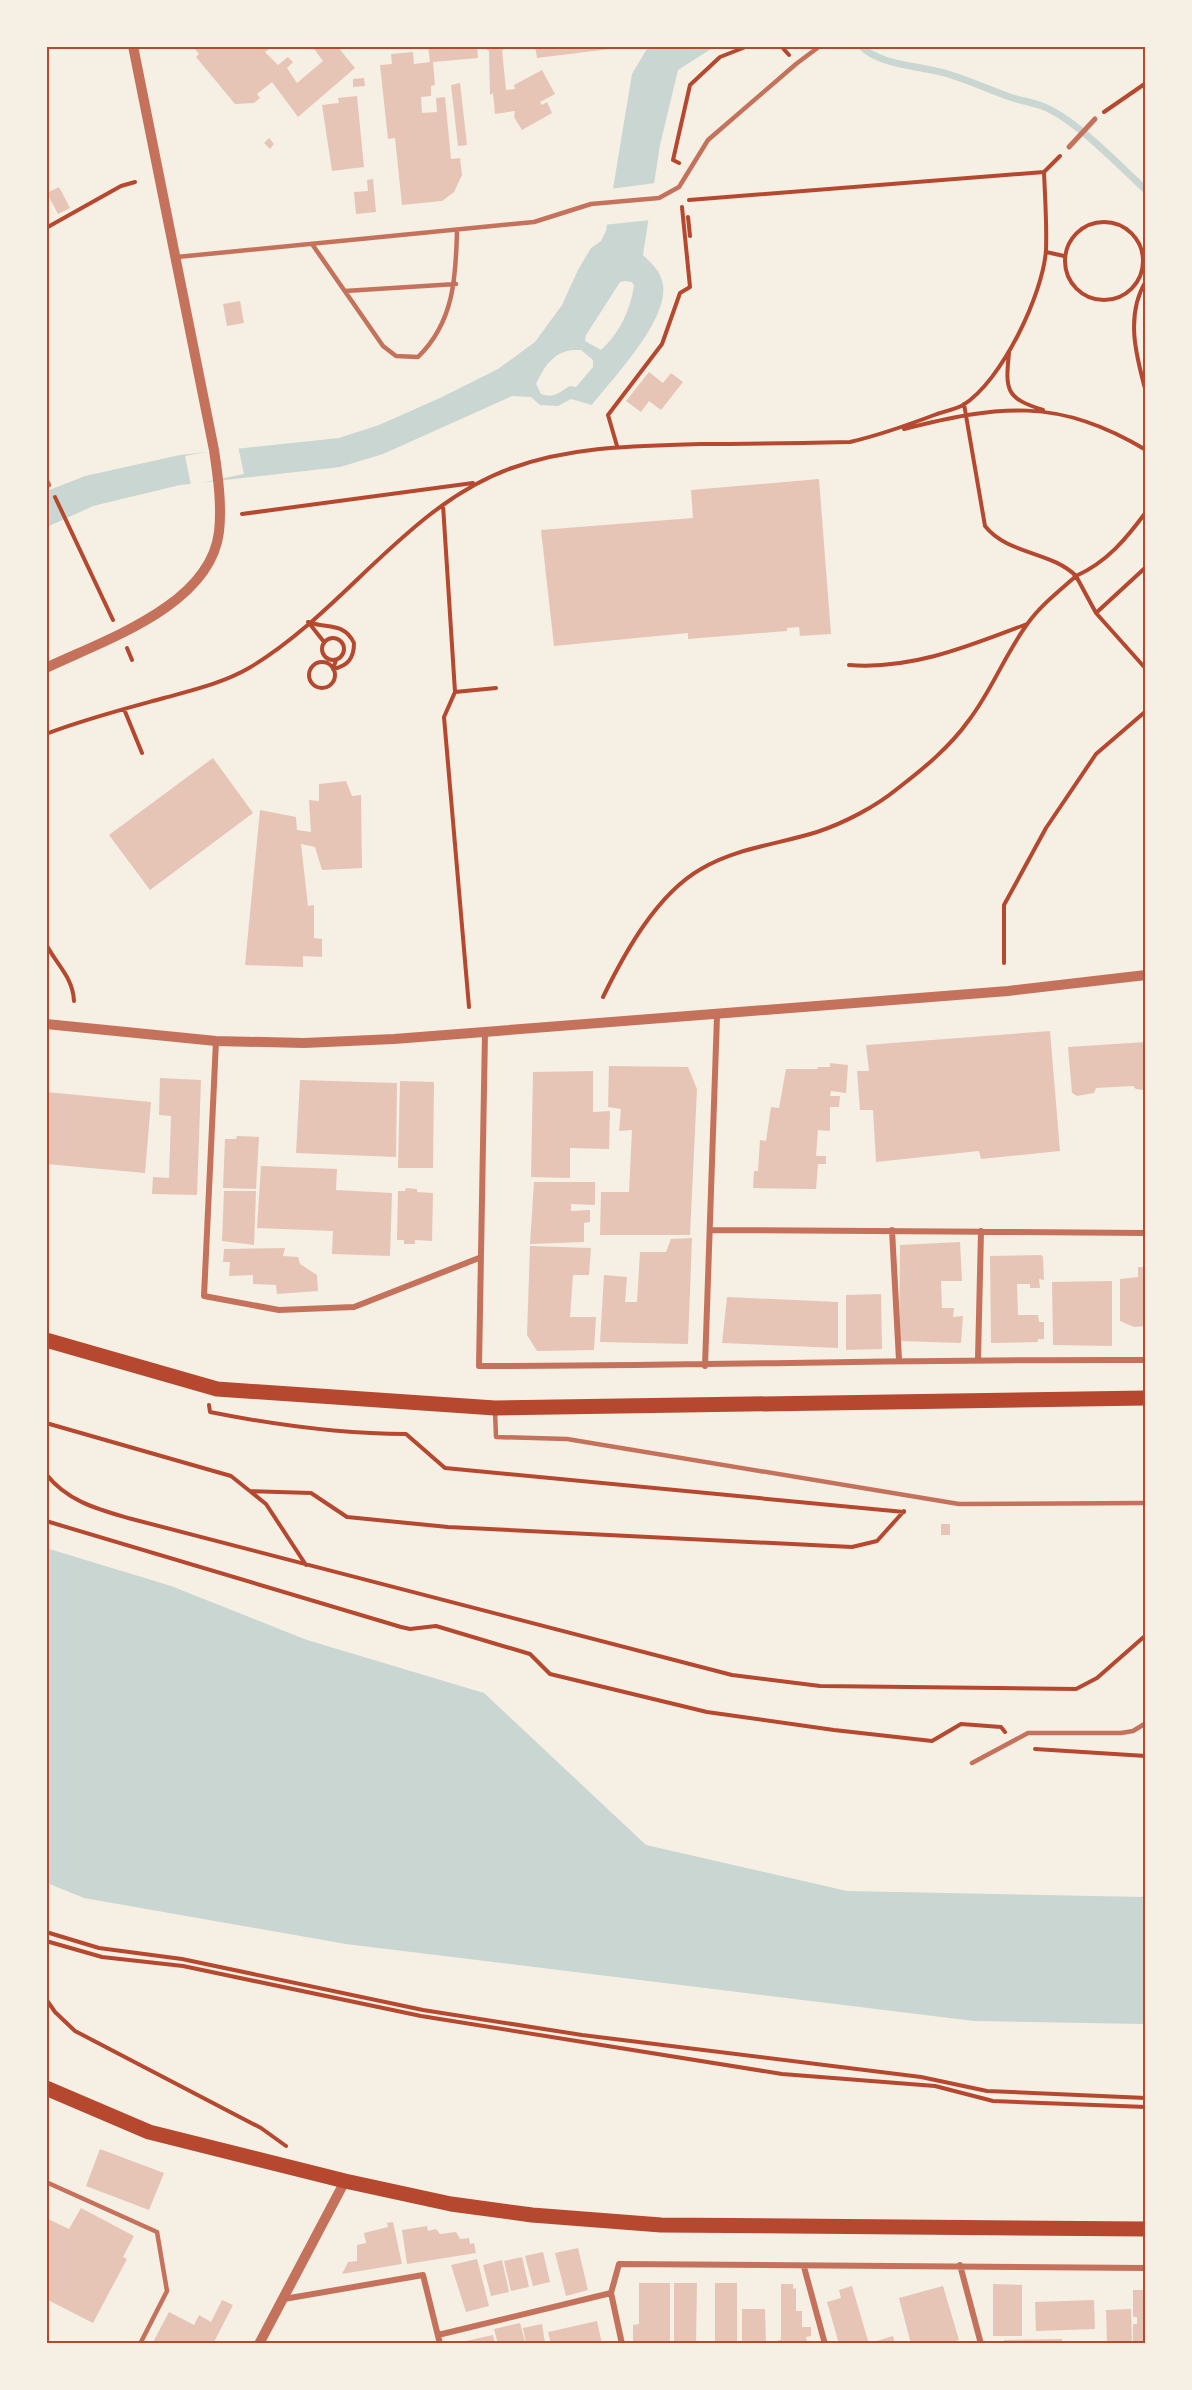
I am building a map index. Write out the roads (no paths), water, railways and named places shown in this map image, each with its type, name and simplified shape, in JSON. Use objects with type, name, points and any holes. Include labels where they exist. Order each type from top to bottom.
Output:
[{"type":"main road","points":[[46,1340],[217,1389],[495,1408],[1146,1398]]},
{"type":"main road","points":[[46,2088],[149,2132],[345,2181],[451,2204],[606,2222],[1146,2229]]},
{"type":"street","points":[[46,669],[157,614],[183,597],[200,577],[212,556],[219,534],[219,479],[214,450],[133,46]]},
{"type":"street","points":[[1069,147],[1095,119]]},
{"type":"street","points":[[46,1024],[216,1041],[304,1043],[485,1034],[717,1016],[1008,992],[1146,975]]},
{"type":"street","points":[[705,1366],[717,1016]]},
{"type":"street","points":[[485,1034],[479,1366],[705,1366],[978,1359],[1146,1360]]},
{"type":"street","points":[[216,1041],[204,1296],[279,1310],[354,1308],[480,1258]]},
{"type":"street","points":[[710,1230],[1146,1233]]},
{"type":"street","points":[[892,1230],[899,1360]]},
{"type":"street","points":[[978,1359],[981,1232]]},
{"type":"street","points":[[259,2343],[345,2181]]},
{"type":"street","points":[[622,2343],[611,2292],[619,2264],[1146,2268]]},
{"type":"street","points":[[960,2265],[981,2343]]},
{"type":"street","points":[[804,2267],[825,2343]]},
{"type":"street","points":[[283,2299],[423,2275],[440,2343]]},
{"type":"street","points":[[438,2336],[611,2292]]},
{"type":"lane","points":[[176,257],[534,222],[591,204],[659,198],[679,187],[708,140],[820,46]]},
{"type":"lane","points":[[311,244],[382,346],[390,353],[404,358],[418,357],[427,348],[448,312],[456,284],[457,230]]},
{"type":"lane","points":[[345,291],[456,284]]},
{"type":"lane","points":[[46,479],[49,485]]},
{"type":"lane","points":[[495,1408],[496,1437],[567,1439],[959,1504],[1146,1503]]},
{"type":"lane","points":[[972,1763],[1028,1733],[1133,1731],[1146,1723]]},
{"type":"lane","points":[[46,2182],[157,2232],[167,2291],[140,2343]]},
{"type":"waterway","points":[[861,46],[870,53],[891,62],[951,75],[1055,112],[1082,132],[1146,190]]}]
